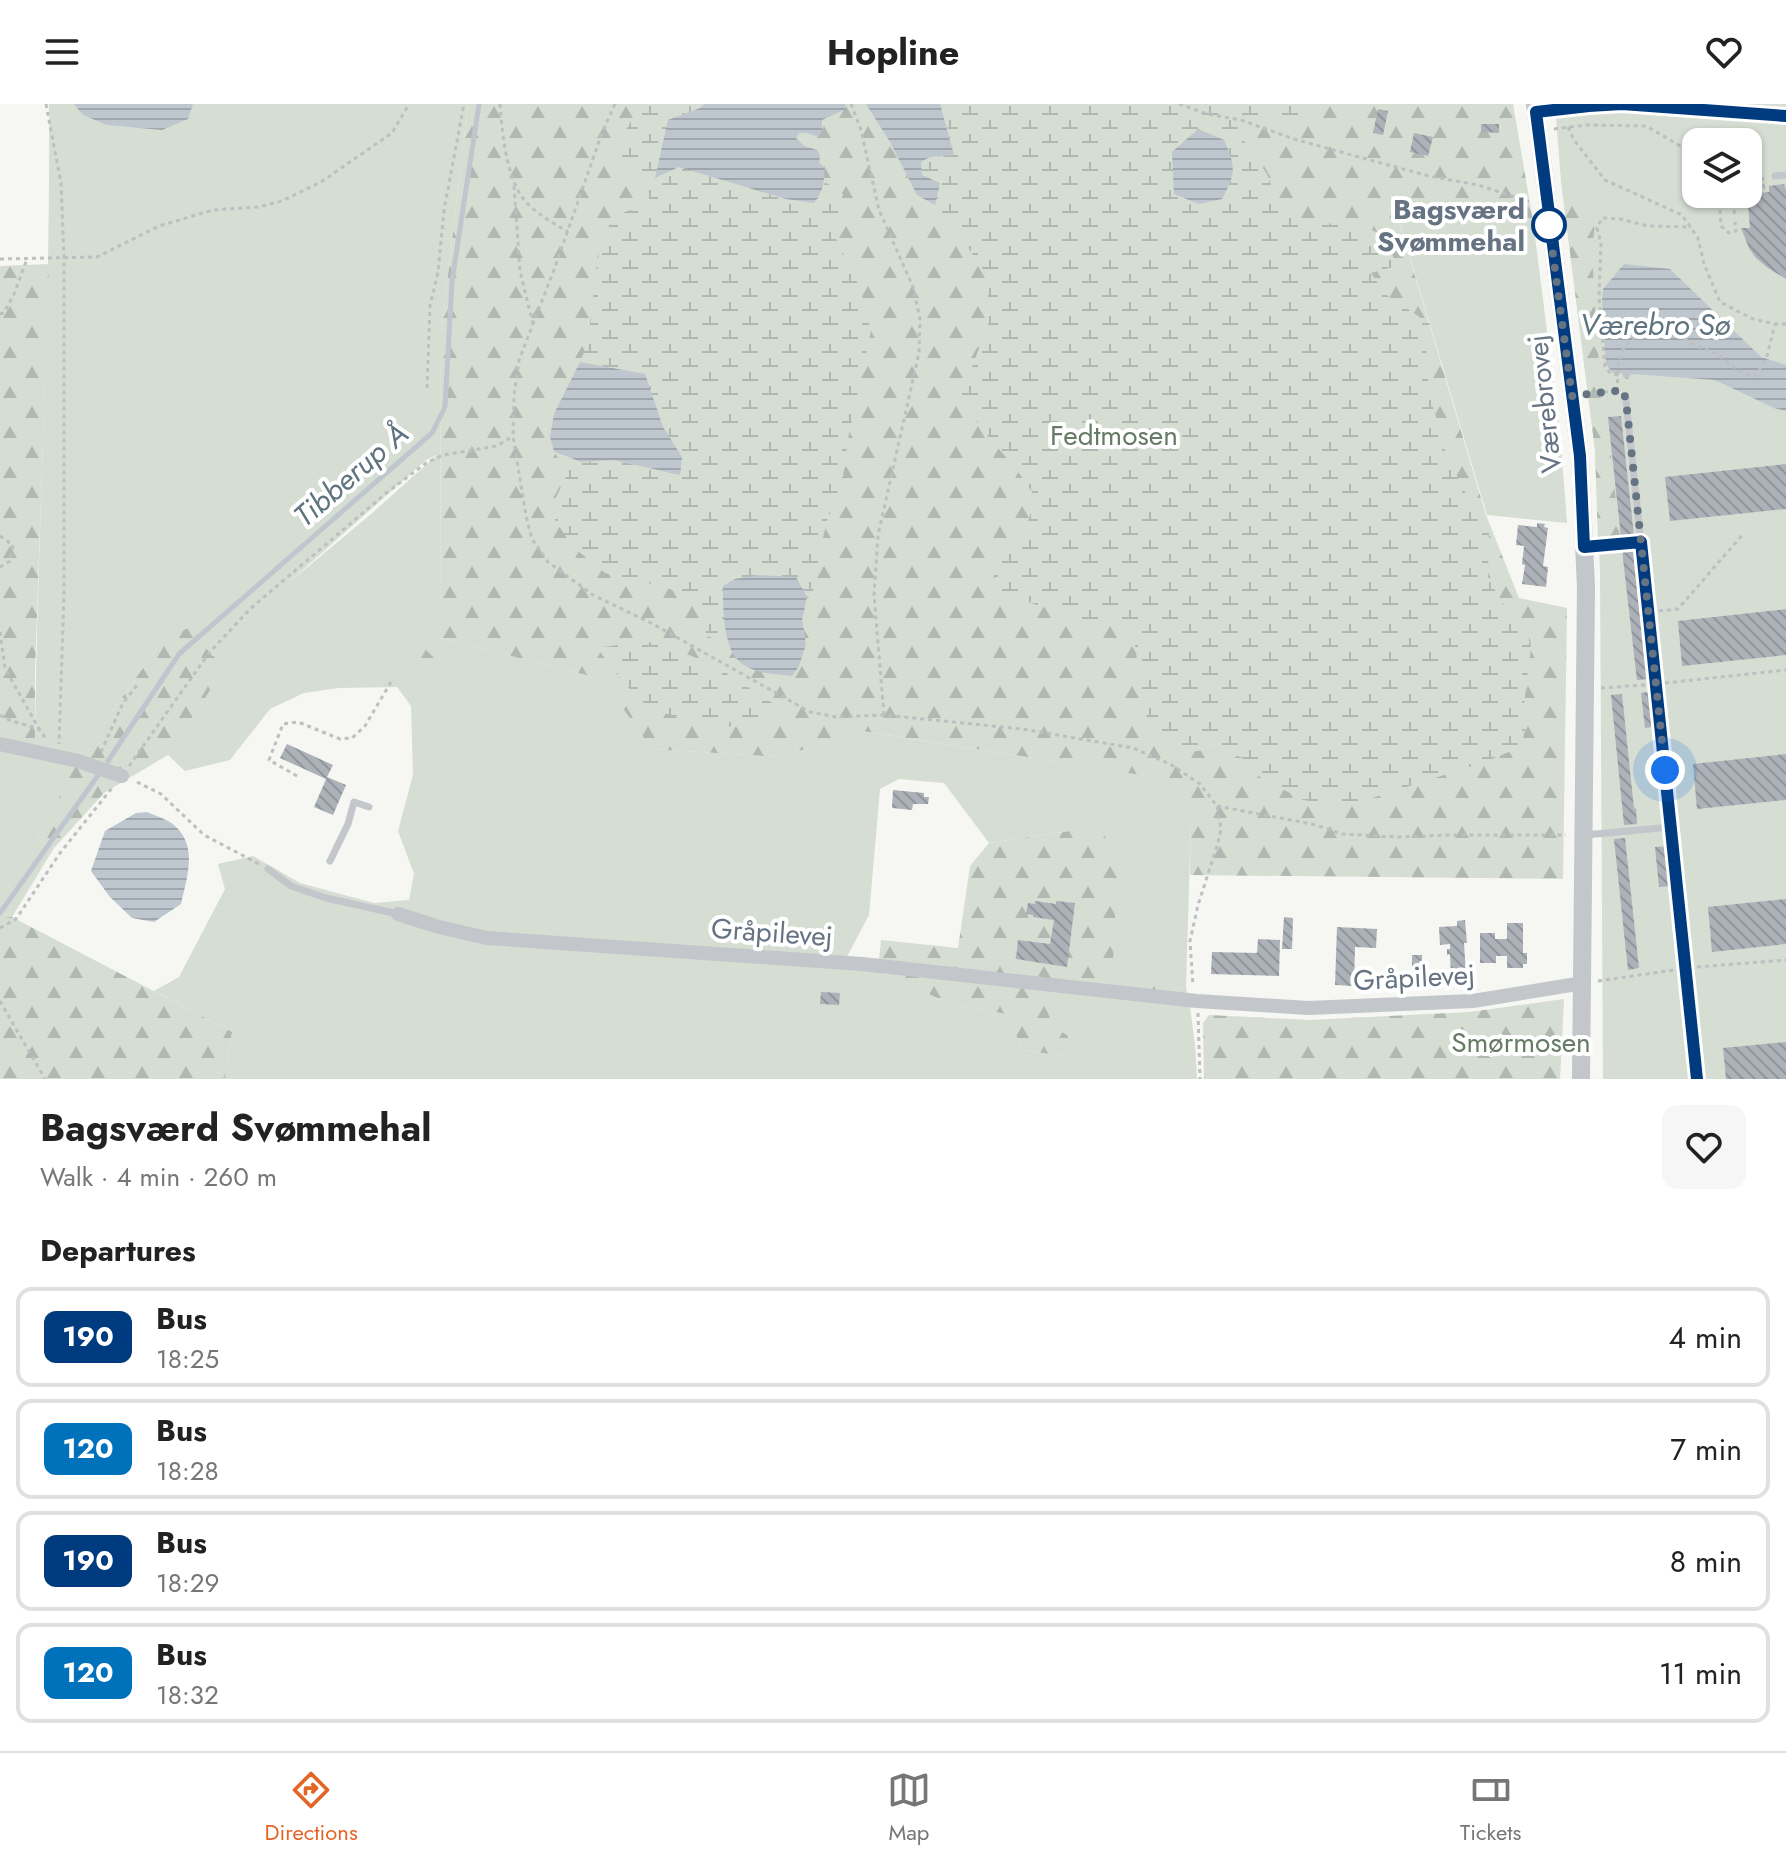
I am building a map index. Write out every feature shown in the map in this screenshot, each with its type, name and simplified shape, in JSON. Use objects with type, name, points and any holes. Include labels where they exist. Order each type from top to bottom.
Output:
[{"type":"street","name":"Værebrovej","points":[[1535,108],[1580,456],[1585,689],[1581,1079]]},
{"type":"street","points":[[0,744],[58,756],[122,776]]},
{"type":"street","name":"Gråpilevej","points":[[398,914],[487,938],[862,964],[1197,1001],[1308,1008],[1473,1001],[1583,983]]},
{"type":"lane","name":"Værebrovej","points":[[1535,108],[1622,104],[1786,116]]},
{"type":"lane","points":[[1775,176],[1786,175]]},
{"type":"lane","points":[[1626,400],[1697,1079]]},
{"type":"lane","points":[[1584,547],[1641,542]]},
{"type":"lane","points":[[330,861],[348,824],[354,802],[369,807]]},
{"type":"lane","points":[[1582,835],[1671,827]]},
{"type":"lane","name":"Gråpilevej","points":[[268,869],[291,886],[326,898],[398,914]]},
{"type":"path","points":[[46,104],[61,183],[64,257],[64,595],[58,756]]},
{"type":"path","points":[[0,259],[97,257],[159,226],[213,210],[258,207],[282,201],[321,182],[392,133],[409,104]]},
{"type":"path","points":[[427,388],[430,306],[464,104]]},
{"type":"path","points":[[500,104],[513,182],[520,271],[533,324]]},
{"type":"path","points":[[615,104],[519,360],[513,436],[532,539],[548,562],[593,595],[653,624],[810,712],[836,717],[884,715],[1022,729],[1133,748],[1170,764],[1200,784],[1217,806],[1221,829],[1190,941],[1192,983],[1197,1001],[1200,1079]]},
{"type":"path","points":[[851,104],[861,130],[879,210],[913,287],[921,334],[878,535],[874,595],[884,715]]},
{"type":"path","points":[[1179,104],[1207,114],[1241,120],[1294,139],[1429,176],[1478,185],[1547,207]]},
{"type":"path","points":[[1538,132],[1587,125],[1646,126],[1682,147]]},
{"type":"path","points":[[1568,127],[1574,140],[1605,180],[1682,215],[1698,238],[1707,273],[1720,302],[1753,319],[1786,324]]},
{"type":"path","points":[[1762,188],[1762,177],[1775,176]]},
{"type":"path","points":[[513,182],[537,213],[568,232]]},
{"type":"path","points":[[1720,208],[1721,226],[1729,233],[1736,231],[1734,208]]},
{"type":"path","points":[[1618,375],[1610,373],[1605,366],[1601,342],[1601,243],[1597,228],[1602,218],[1648,226],[1691,227]]},
{"type":"path","points":[[0,314],[4,313],[15,292],[27,259]]},
{"type":"path","points":[[1617,391],[1620,355],[1634,338],[1650,330],[1675,332],[1749,376],[1756,376],[1767,356],[1775,324]]},
{"type":"path","points":[[1572,396],[1623,390],[1626,400]]},
{"type":"path","points":[[0,928],[16,919],[60,853],[122,776],[209,653],[250,609],[426,463],[443,455],[497,446],[513,436]]},
{"type":"path","points":[[1649,612],[1678,609],[1744,533]]},
{"type":"path","points":[[0,536],[13,545],[10,561],[0,567]]},
{"type":"path","points":[[0,632],[5,668],[58,756]]},
{"type":"path","points":[[1585,689],[1786,670]]},
{"type":"path","points":[[297,776],[269,760],[283,724],[298,722],[340,739],[352,738],[365,726],[391,682]]},
{"type":"path","points":[[94,766],[123,703],[138,684]]},
{"type":"path","points":[[0,715],[39,729]]},
{"type":"path","points":[[122,776],[161,794],[204,835],[268,869]]},
{"type":"path","points":[[1217,806],[1316,825],[1342,834],[1397,837],[1582,835]]},
{"type":"path","points":[[1583,983],[1685,968],[1786,960]]},
{"type":"path","points":[[0,1001],[45,1079]]},
{"type":"green space","points":[[49,104],[468,104],[441,335],[440,638],[602,679],[653,749],[780,757],[861,731],[1192,783],[1186,988],[1105,976],[1070,831],[989,843],[944,783],[899,779],[880,789],[869,915],[842,966],[878,970],[948,1003],[1006,1014],[1023,1050],[1063,1056],[1036,983],[1190,1007],[1197,1079],[225,1079],[232,1032],[154,991],[179,977],[225,889],[218,864],[253,856],[300,883],[374,903],[409,900],[414,874],[398,831],[413,775],[411,706],[397,687],[339,688],[304,693],[270,709],[230,760],[185,771],[168,755],[236,650],[212,656],[162,641],[80,757],[35,747]],"holes":[[[437,455],[286,585],[426,460]]]},
{"type":"green space","name":"Fedtmosen","points":[[468,104],[1513,104],[1533,221],[1391,195],[1486,515],[1519,598],[1567,608],[1563,879],[1190,875],[1191,783],[862,731],[780,757],[652,749],[602,679],[440,638],[441,335]]},
{"type":"green space","points":[[650,104],[704,104],[668,120],[679,167],[786,199],[821,194],[825,182],[843,194],[836,239],[860,288],[871,331],[843,477],[827,521],[815,588],[807,597],[795,577],[724,618],[730,644],[707,636],[697,603],[668,588],[605,573],[573,547],[555,520],[555,499],[567,475],[554,451],[581,462],[614,460],[680,475],[682,457],[663,427],[645,374],[580,362],[588,342],[597,262],[607,228],[620,214],[651,202],[637,176],[614,151],[634,116]]},
{"type":"green space","points":[[940,104],[1317,104],[1303,122],[1258,119],[1244,141],[1267,174],[1279,206],[1309,223],[1355,224],[1387,236],[1396,266],[1371,273],[1385,294],[1430,324],[1425,363],[1446,454],[1473,508],[1489,530],[1488,578],[1507,611],[1529,631],[1531,648],[1524,704],[1527,722],[1521,747],[1482,763],[1372,798],[1337,805],[1303,800],[1260,777],[1241,757],[1208,750],[1186,752],[1158,732],[1139,706],[1140,680],[1132,624],[1079,619],[998,592],[992,565],[1025,530],[1036,498],[981,428],[961,396],[989,322],[987,275],[947,218],[930,203],[935,204],[930,180],[922,175],[921,162],[931,155],[943,157],[951,139]]},
{"type":"green space","points":[[1555,104],[1786,104],[1786,1079],[1603,1079],[1600,572],[1595,450],[1561,181]]},
{"type":"green space","points":[[1561,181],[1579,191],[1596,213],[1592,251],[1597,347],[1620,538],[1598,540],[1595,450]]},
{"type":"green space","points":[[1391,194],[1533,221],[1560,433],[1567,523],[1487,515]]},
{"type":"green space","points":[[49,264],[35,747],[0,740],[0,266]]},
{"type":"green space","points":[[190,627],[212,656],[237,649],[168,755],[104,793],[54,848],[37,839],[80,757],[162,641]]},
{"type":"green space","points":[[645,641],[714,665],[774,704],[758,723],[738,727],[657,711],[632,692],[597,648]]},
{"type":"green space","points":[[424,648],[438,662],[437,675],[417,680],[402,653]]},
{"type":"green space","points":[[0,748],[77,764],[37,839],[54,848],[12,917],[0,918]]},
{"type":"green space","points":[[1070,831],[1102,832],[1118,858],[1113,959],[1106,975],[1186,988],[1190,1007],[1037,984],[1053,1026],[1068,1036],[1063,1056],[1023,1050],[1006,1014],[948,1003],[878,970],[881,940],[958,948],[970,866],[989,843]]},
{"type":"green space","points":[[12,917],[232,1032],[225,1079],[0,1079],[0,918]]},
{"type":"green space","name":"Smørmosen","points":[[1564,999],[1560,1079],[1204,1079],[1203,1023],[1209,1015],[1309,1020],[1469,1012]]},
{"type":"water","points":[[74,104],[193,104],[188,119],[162,130],[107,125],[83,115]]},
{"type":"water","points":[[704,104],[845,104],[846,109],[822,120],[822,131],[818,137],[799,133],[796,138],[804,146],[817,150],[819,163],[824,167],[823,186],[814,203],[786,199],[679,167],[655,178],[668,120]]},
{"type":"water","points":[[866,104],[940,104],[954,155],[933,157],[921,162],[922,175],[940,183],[935,205],[917,195]]},
{"type":"water","points":[[1198,129],[1224,140],[1233,170],[1222,199],[1199,204],[1174,194],[1172,152]]},
{"type":"water","name":"Værebro Sø","points":[[1624,264],[1670,269],[1761,357],[1786,365],[1786,411],[1715,380],[1631,374],[1628,379],[1622,373],[1613,373],[1606,364],[1603,289]]},
{"type":"water","points":[[580,362],[645,374],[663,427],[682,457],[680,475],[614,460],[581,462],[554,451],[550,437],[554,414]]},
{"type":"water","points":[[759,575],[796,577],[807,597],[802,620],[806,644],[799,666],[792,676],[743,665],[729,645],[723,586],[735,579]]},
{"type":"water","points":[[147,812],[175,826],[182,834],[189,853],[181,904],[154,922],[132,918],[110,897],[91,871],[105,831],[136,813]]},
{"type":"building","points":[[1378,109],[1388,111],[1383,135],[1373,133]]},
{"type":"building","points":[[1481,124],[1499,124],[1499,133],[1481,132]]},
{"type":"building","points":[[1414,133],[1433,137],[1428,156],[1410,152]]},
{"type":"building","points":[[1784,184],[1786,190],[1786,279],[1756,258],[1741,228],[1750,228],[1748,208],[1762,208],[1762,193],[1769,192],[1769,186]]},
{"type":"building","points":[[1621,416],[1634,536],[1621,537],[1608,417]]},
{"type":"building","points":[[1786,464],[1786,509],[1670,521],[1665,477]]},
{"type":"building","points":[[1537,523],[1545,524],[1544,527],[1548,528],[1543,566],[1548,567],[1546,587],[1522,584],[1524,546],[1516,545],[1518,525],[1537,527]]},
{"type":"building","points":[[1635,548],[1649,679],[1637,680],[1622,550]]},
{"type":"building","points":[[1786,609],[1786,655],[1682,666],[1678,621]]},
{"type":"building","points":[[1656,691],[1660,726],[1645,728],[1641,693]]},
{"type":"building","points":[[1622,694],[1637,824],[1624,825],[1611,695]]},
{"type":"building","points":[[287,744],[333,765],[326,779],[280,758]]},
{"type":"building","points":[[1786,754],[1786,800],[1697,809],[1693,764]]},
{"type":"building","points":[[327,777],[346,785],[333,815],[314,807]]},
{"type":"building","points":[[893,790],[924,793],[924,797],[929,797],[928,804],[913,804],[912,810],[892,808]]},
{"type":"building","points":[[1625,838],[1639,968],[1628,970],[1614,839]]},
{"type":"building","points":[[1670,846],[1673,886],[1659,887],[1655,847]]},
{"type":"building","points":[[1786,899],[1786,944],[1712,952],[1708,907]]},
{"type":"building","points":[[1035,901],[1075,903],[1067,967],[1016,959],[1018,940],[1050,944],[1054,920],[1026,914],[1028,903],[1035,904]]},
{"type":"building","points":[[1284,917],[1293,918],[1292,949],[1282,949]]},
{"type":"building","points":[[1465,920],[1466,975],[1451,976],[1450,954],[1447,955],[1450,944],[1440,945],[1439,927],[1457,926],[1457,921]]},
{"type":"building","points":[[1507,923],[1523,923],[1523,953],[1527,953],[1527,964],[1523,964],[1523,968],[1507,968],[1507,956],[1496,956],[1496,963],[1480,963],[1480,933],[1495,933],[1495,939],[1507,939]]},
{"type":"building","points":[[1337,927],[1377,929],[1376,948],[1355,947],[1354,986],[1335,985]]},
{"type":"building","points":[[1258,939],[1280,940],[1279,976],[1211,974],[1212,952],[1257,953]]},
{"type":"building","points":[[1412,955],[1422,955],[1422,961],[1426,961],[1426,969],[1421,969],[1421,979],[1412,979]]},
{"type":"building","points":[[821,992],[840,993],[839,1005],[820,1004]]},
{"type":"building","points":[[1786,1042],[1786,1079],[1726,1079],[1723,1048]]},
{"type":"waterway","name":"Tibberup Å","points":[[108,761],[179,654],[432,433],[445,407],[452,281],[479,104]]},
{"type":"waterway","name":"Tibberup Å","points":[[0,913],[99,774]]},
{"type":"bus line","name":"190","points":[[1697,1079],[1641,542],[1584,547],[1580,456],[1536,112],[1622,104],[1786,116]]},
{"type":"place","name":"Bagsværd Svømmehal","points":[[1549,225]]},
{"type":"route","points":[[1549,225],[1572,396],[1623,390],[1626,400],[1665,770]]}]
